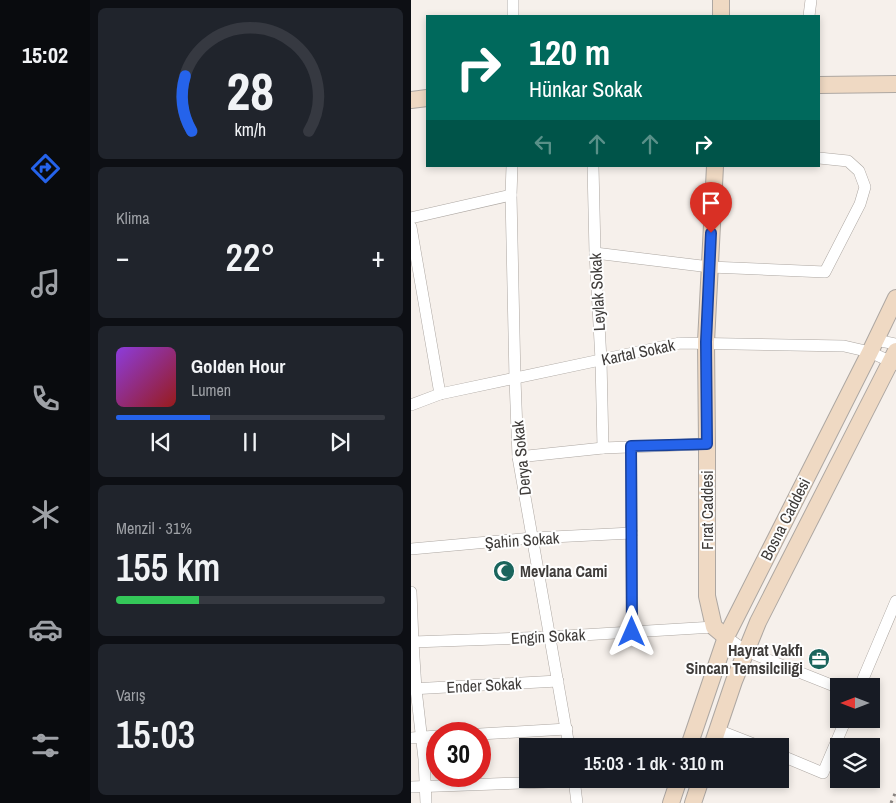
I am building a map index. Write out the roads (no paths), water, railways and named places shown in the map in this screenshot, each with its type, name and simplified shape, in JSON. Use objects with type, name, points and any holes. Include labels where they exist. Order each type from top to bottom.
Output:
[{"type":"street","points":[[513,0],[513,15]]},
{"type":"street","points":[[721,0],[721,15]]},
{"type":"street","points":[[809,15],[811,0]]},
{"type":"street","points":[[820,85],[896,84]]},
{"type":"street","points":[[411,100],[426,98]]},
{"type":"street","points":[[595,253],[710,266],[825,272],[860,204],[865,187],[859,171],[848,161],[820,158]]},
{"type":"street","name":"Derya Sokak","points":[[512,167],[511,196],[518,457],[568,738]]},
{"type":"street","name":"Leylak Sokak","points":[[593,167],[603,448]]},
{"type":"street","name":"Fırat Caddesi","points":[[715,167],[706,342],[707,596],[720,632]]},
{"type":"street","points":[[411,218],[511,196]]},
{"type":"street","points":[[411,227],[440,394]]},
{"type":"street","name":"Bosna Caddesi","points":[[691,738],[720,632],[873,346],[896,298]]},
{"type":"street","name":"Kartal Sokak","points":[[411,405],[440,394],[680,342],[873,346]]},
{"type":"street","points":[[873,346],[896,344]]},
{"type":"street","points":[[873,346],[894,359]]},
{"type":"street","name":"Bosna Caddesi","points":[[715,738],[733,681],[758,622],[894,359]]},
{"type":"street","points":[[518,457],[631,446],[707,444]]},
{"type":"street","points":[[631,446],[632,632]]},
{"type":"street","name":"Şahin Sokak","points":[[411,549],[532,538],[632,533]]},
{"type":"street","points":[[411,592],[417,737],[424,760],[426,803]]},
{"type":"street","points":[[863,678],[896,601]]},
{"type":"street","name":"Engin Sokak","points":[[413,642],[632,632],[720,632]]},
{"type":"street","points":[[720,632],[746,651],[830,684]]},
{"type":"street","name":"Ender Sokak","points":[[414,689],[558,681]]},
{"type":"street","points":[[789,759],[823,773],[842,728]]},
{"type":"street","points":[[491,733],[567,730]]},
{"type":"street","points":[[718,730],[738,738]]},
{"type":"street","points":[[411,787],[519,782]]},
{"type":"street","points":[[575,788],[577,803]]},
{"type":"street","points":[[671,803],[676,788]]},
{"type":"street","points":[[693,803],[698,788]]},
{"type":"railway","points":[[891,803],[896,791]]},
{"type":"place","name":"Mevlana Cami","points":[[504,571]]},
{"type":"place","name":"Hayrat Vakfı Sincan Temsilciliği","points":[[819,659]]}]
